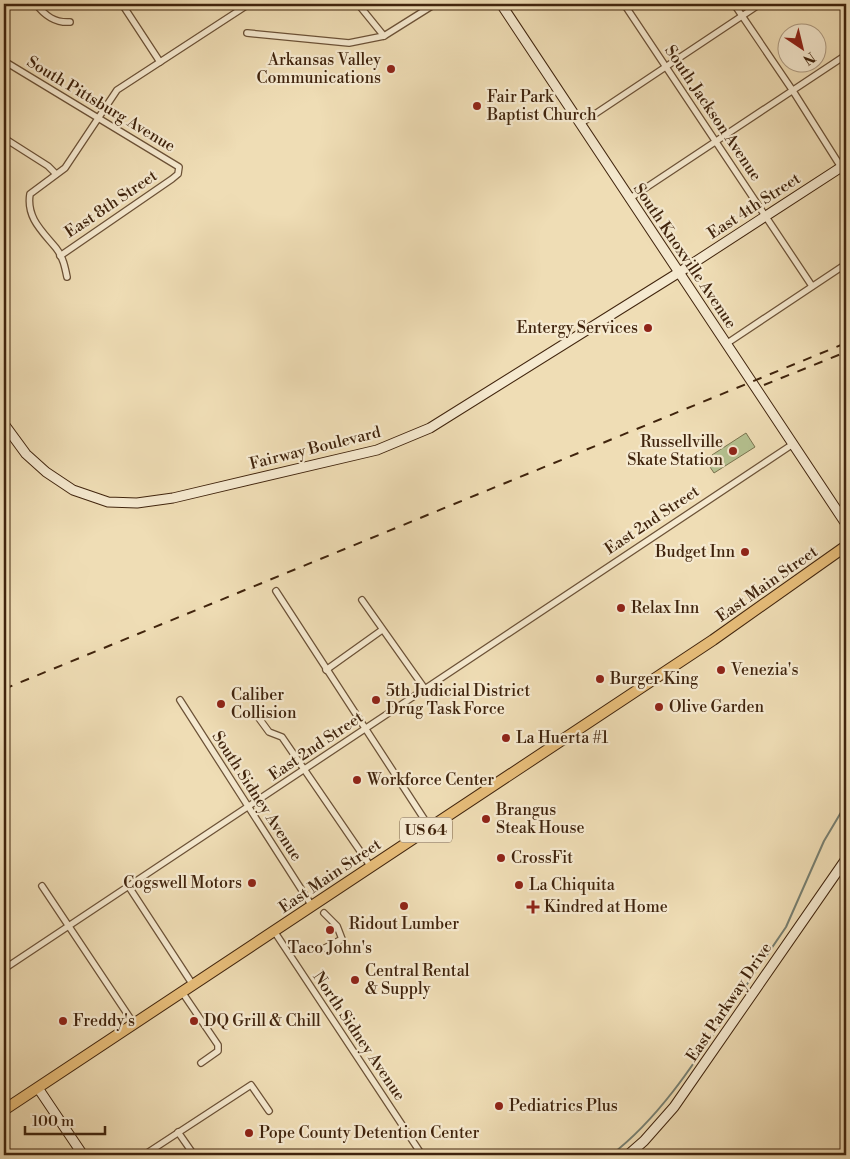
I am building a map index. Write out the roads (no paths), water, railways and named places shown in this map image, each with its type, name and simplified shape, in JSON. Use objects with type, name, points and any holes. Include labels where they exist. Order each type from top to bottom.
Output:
[{"type":"main road","name":"South Knoxville Avenue","points":[[501,4],[846,524]]},
{"type":"main road","name":"East 4th Street","points":[[678,273],[844,169]]},
{"type":"main road","name":"Fairway Boulevard","points":[[4,424],[26,454],[46,472],[73,490],[108,502],[137,503],[173,498],[377,450],[430,428],[678,273]]},
{"type":"main road","name":"East Main Street","points":[[4,1110],[714,640],[846,546]]},
{"type":"main road","name":"East Parkway Drive","points":[[628,1155],[654,1131],[674,1107],[846,859]]},
{"type":"main road","points":[[38,1088],[83,1155]]},
{"type":"street","points":[[36,4],[49,17],[60,22],[70,22]]},
{"type":"street","points":[[122,4],[160,62]]},
{"type":"street","points":[[67,277],[60,256],[35,223],[30,199],[33,191],[68,164],[117,90],[250,4]]},
{"type":"street","points":[[356,4],[358,4],[384,36]]},
{"type":"street","points":[[247,33],[349,43],[384,36],[435,4]]},
{"type":"street","name":"South Jackson Avenue","points":[[624,4],[812,286]]},
{"type":"street","points":[[734,4],[844,169]]},
{"type":"street","points":[[580,124],[760,4]]},
{"type":"street","points":[[629,199],[715,140],[846,55]]},
{"type":"street","name":"South Pittsburg Avenue","points":[[4,61],[176,165],[179,168],[178,174]]},
{"type":"street","points":[[4,138],[48,166],[56,174]]},
{"type":"street","name":"East 8th Street","points":[[60,256],[178,174]]},
{"type":"street","points":[[726,344],[846,264]]},
{"type":"street","name":"East 2nd Street","points":[[4,969],[306,770],[792,444]]},
{"type":"street","points":[[276,591],[430,828]]},
{"type":"street","points":[[362,600],[425,689]]},
{"type":"street","points":[[326,670],[382,630]]},
{"type":"street","name":"South Sidney Avenue","points":[[180,700],[312,906]]},
{"type":"street","points":[[258,717],[269,732],[282,737],[371,866]]},
{"type":"street","points":[[42,886],[134,1024]]},
{"type":"street","points":[[130,887],[193,985]]},
{"type":"street","points":[[324,913],[337,926],[342,939],[325,948]]},
{"type":"street","name":"North Sidney Avenue","points":[[274,931],[422,1155]]},
{"type":"street","points":[[182,992],[218,1045],[218,1051],[201,1063]]},
{"type":"street","points":[[144,1155],[251,1085],[269,1111]]},
{"type":"street","points":[[178,1132],[194,1155]]},
{"type":"waterway","points":[[741,993],[786,927],[824,841],[846,804]]},
{"type":"waterway","points":[[611,1155],[647,1122],[663,1104],[679,1084],[734,1003]]},
{"type":"railway","points":[[4,689],[846,343]]},
{"type":"railway","points":[[764,385],[846,352]]},
{"type":"place","name":"Arkansas Valley Communications","points":[[391,69]]},
{"type":"place","name":"Fair Park Baptist Church","points":[[477,106]]},
{"type":"place","name":"Entergy Services","points":[[648,328]]},
{"type":"place","name":"Russellville Skate Station","points":[[733,451]]},
{"type":"place","name":"Budget Inn","points":[[745,552]]},
{"type":"place","name":"Relax Inn","points":[[621,608]]},
{"type":"place","name":"Venezia's","points":[[721,670]]},
{"type":"place","name":"Burger King","points":[[600,679]]},
{"type":"place","name":"5th Judicial District Drug Task Force","points":[[376,700]]},
{"type":"place","name":"Caliber Collision","points":[[221,704]]},
{"type":"place","name":"Olive Garden","points":[[659,707]]},
{"type":"place","name":"La Huerta #1","points":[[506,738]]},
{"type":"place","name":"Workforce Center","points":[[357,780]]},
{"type":"place","name":"Brangus Steak House","points":[[486,819]]},
{"type":"place","name":"CrossFit","points":[[501,858]]},
{"type":"place","name":"Cogswell Motors","points":[[252,883]]},
{"type":"place","name":"La Chiquita","points":[[519,885]]},
{"type":"place","name":"Ridout Lumber","points":[[404,906]]},
{"type":"place","name":"Kindred at Home","points":[[533,907]]},
{"type":"place","name":"Taco John's","points":[[330,930]]},
{"type":"place","name":"Central Rental & Supply","points":[[355,980]]},
{"type":"place","name":"Freddy's","points":[[63,1021]]},
{"type":"place","name":"DQ Grill & Chill","points":[[194,1021]]},
{"type":"place","name":"Pediatrics Plus","points":[[499,1106]]},
{"type":"place","name":"Pope County Detention Center","points":[[249,1133]]}]
